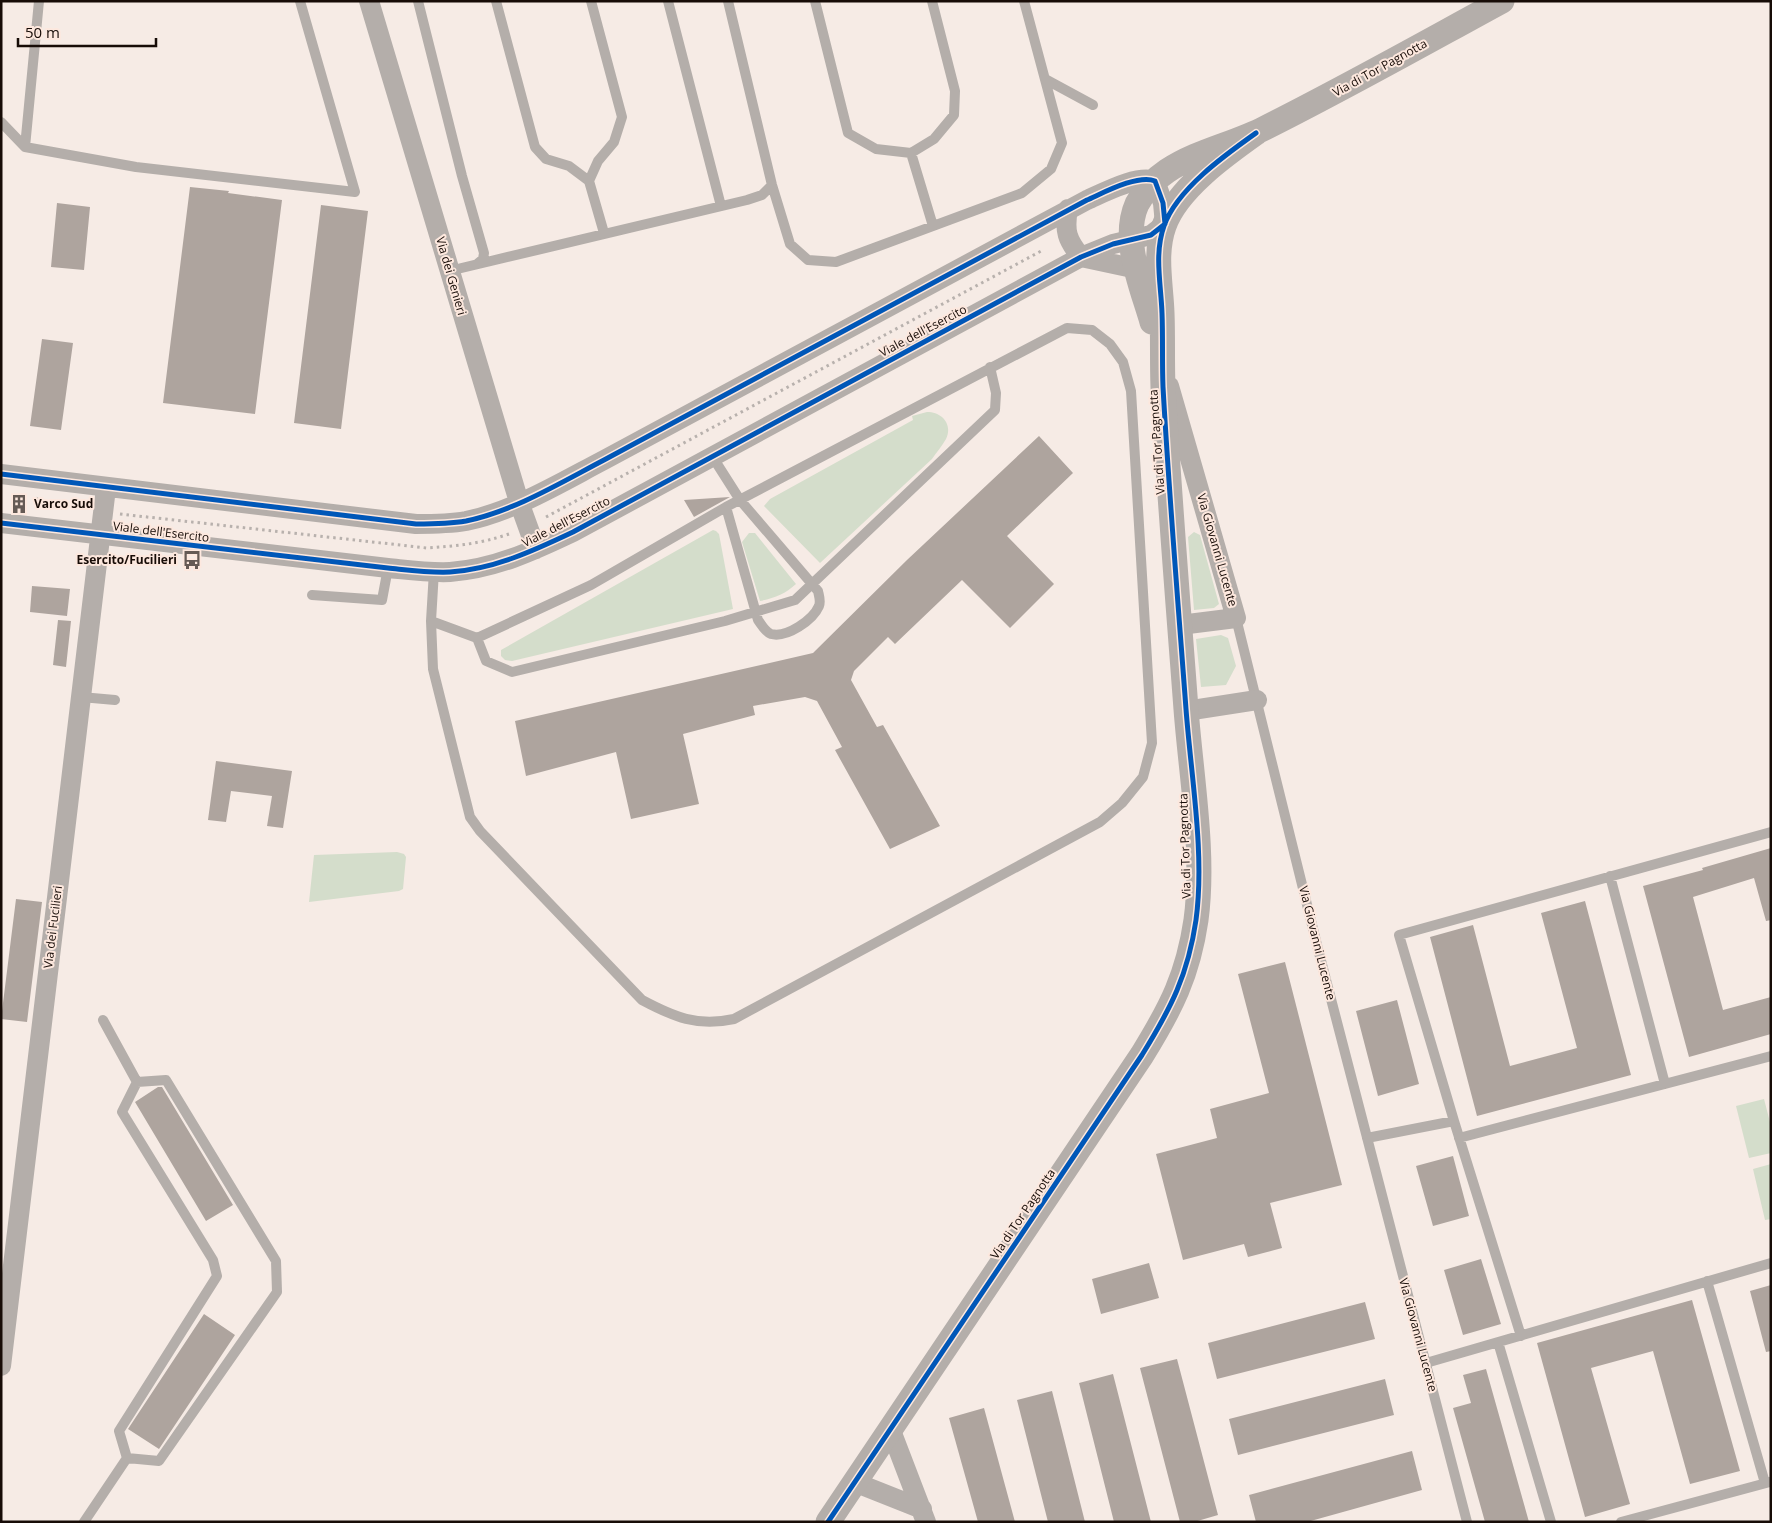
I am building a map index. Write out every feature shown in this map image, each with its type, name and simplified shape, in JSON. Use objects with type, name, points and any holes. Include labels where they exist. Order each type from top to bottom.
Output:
[{"type":"street","name":"Via dei Genieri","points":[[370,1],[449,271],[519,502],[536,549]]},
{"type":"street","name":"Via di Tor Pagnotta","points":[[1162,365],[1137,269],[1132,239],[1132,224],[1136,208],[1143,194],[1155,181],[1181,163],[1256,133],[1310,106],[1502,1]]},
{"type":"street","name":"Via di Tor Pagnotta","points":[[828,1522],[1137,1062],[1164,1020],[1180,986],[1192,936],[1198,893],[1195,803],[1186,711],[1162,365],[1159,259],[1165,224],[1192,184],[1256,133]]},
{"type":"street","points":[[1,474],[416,524],[464,521],[484,516],[519,502],[604,460],[1068,209],[1122,185],[1144,179],[1155,181],[1164,203],[1165,224]]},
{"type":"street","points":[[1068,209],[1066,220],[1067,236],[1081,257],[1137,269]]},
{"type":"street","name":"Viale dell'Esercito","points":[[1,523],[388,568],[448,572],[480,568],[509,560],[573,532],[1081,257],[1103,248],[1151,234],[1165,224]]},
{"type":"street","name":"Via Giovanni Lucente","points":[[1162,365],[1236,618]]},
{"type":"street","name":"Via dei Fucilieri","points":[[1,1366],[102,535],[106,488]]},
{"type":"street","points":[[1180,625],[1236,618]]},
{"type":"street","points":[[1186,711],[1257,700]]},
{"type":"street","points":[[890,1428],[924,1516]]},
{"type":"street","points":[[854,1482],[924,1516]]},
{"type":"lane","points":[[25,147],[39,1]]},
{"type":"lane","points":[[1,122],[25,147],[136,167],[354,192],[300,1]]},
{"type":"lane","points":[[418,1],[462,176],[484,253],[483,259],[477,264]]},
{"type":"lane","points":[[496,1],[535,147],[546,159],[569,166],[589,181],[604,233]]},
{"type":"lane","points":[[589,181],[598,161],[614,142],[622,117],[592,1]]},
{"type":"lane","points":[[668,1],[721,206]]},
{"type":"lane","points":[[728,1],[772,185],[790,244],[808,260],[836,262],[1022,193],[1051,169],[1062,143],[1024,1]]},
{"type":"lane","points":[[815,1],[848,133],[876,149],[911,153],[934,139],[954,114],[955,91],[932,1]]},
{"type":"lane","points":[[1045,79],[1093,105]]},
{"type":"lane","points":[[911,153],[934,226]]},
{"type":"lane","points":[[449,271],[756,197],[767,191],[772,185]]},
{"type":"lane","points":[[430,621],[477,638],[591,585],[726,507],[1067,328],[1092,330],[1110,344],[1123,362],[1131,391],[1152,743],[1143,777],[1122,802],[1100,822],[734,1019],[716,1022],[697,1021],[669,1015],[642,1000],[480,831],[470,817],[433,669],[430,621],[434,572]]},
{"type":"lane","points":[[477,638],[486,661],[512,672],[725,620],[795,600],[995,410],[996,393],[990,367]]},
{"type":"lane","points":[[712,456],[740,500],[818,591],[820,598],[819,606],[804,625],[784,634],[771,634],[763,628],[758,620],[726,507]]},
{"type":"lane","points":[[312,595],[382,600],[388,568]]},
{"type":"lane","name":"Via Giovanni Lucente","points":[[1236,618],[1318,949],[1467,1522]]},
{"type":"lane","points":[[81,697],[115,700]]},
{"type":"lane","points":[[1521,1336],[1398,935],[1771,832]]},
{"type":"lane","points":[[1610,876],[1666,1084]]},
{"type":"lane","points":[[103,1020],[137,1082]]},
{"type":"lane","points":[[1459,1138],[1771,1056]]},
{"type":"lane","points":[[127,1458],[159,1460],[277,1292],[276,1261],[166,1080],[137,1082]]},
{"type":"lane","points":[[127,1458],[119,1431],[217,1276],[213,1260],[122,1112],[137,1082]]},
{"type":"lane","points":[[1367,1138],[1454,1121]]},
{"type":"lane","points":[[1426,1363],[1771,1263]]},
{"type":"lane","points":[[1621,1522],[1768,1482],[1707,1281]]},
{"type":"lane","points":[[1498,1342],[1551,1522]]},
{"type":"lane","points":[[84,1522],[127,1458]]},
{"type":"path","points":[[31,495],[46,505],[62,508]]},
{"type":"green space","points":[[927,412],[937,414],[947,424],[948,434],[941,447],[932,459],[820,563],[764,506],[770,499],[913,420],[912,416]]},
{"type":"green space","points":[[713,530],[719,534],[733,609],[512,661],[505,660],[501,656],[501,650]]},
{"type":"green space","points":[[1194,532],[1200,535],[1219,604],[1214,608],[1194,610],[1188,537]]},
{"type":"green space","points":[[749,533],[755,533],[796,584],[780,595],[760,601],[742,542]]},
{"type":"green space","points":[[1221,635],[1228,638],[1236,666],[1226,685],[1201,687],[1196,639]]},
{"type":"green space","points":[[397,852],[404,854],[406,857],[403,889],[309,902],[314,855]]},
{"type":"green space","points":[[1764,1099],[1771,1126],[1771,1153],[1749,1158],[1736,1106]]},
{"type":"green space","points":[[1771,1164],[1771,1219],[1765,1220],[1753,1169]]},
{"type":"building","points":[[190,187],[282,200],[255,414],[163,403]]},
{"type":"building","points":[[57,203],[90,207],[84,270],[51,267]]},
{"type":"building","points":[[321,205],[368,211],[341,429],[294,423]]},
{"type":"building","points":[[42,339],[73,343],[61,430],[30,426]]},
{"type":"building","points":[[1039,436],[1073,473],[1007,536],[1054,584],[1010,628],[962,580],[895,644],[888,637],[854,671],[851,680],[877,727],[883,725],[940,826],[890,849],[835,750],[842,747],[817,701],[805,697],[753,706],[755,715],[683,734],[699,804],[631,819],[616,752],[526,776],[515,721],[813,653],[907,560]]},
{"type":"building","points":[[730,497],[694,517],[684,500]]},
{"type":"building","points":[[32,586],[70,589],[67,616],[30,612]]},
{"type":"building","points":[[58,620],[71,621],[66,667],[53,665]]},
{"type":"building","points":[[216,761],[292,771],[283,828],[267,826],[272,796],[231,791],[226,822],[208,820]]},
{"type":"building","points":[[1771,848],[1771,920],[1766,921],[1754,878],[1693,897],[1723,1010],[1771,997],[1771,1034],[1689,1057],[1643,886],[1703,870],[1702,868]]},
{"type":"building","points":[[16,899],[42,902],[27,1022],[1,1019]]},
{"type":"building","points":[[1585,901],[1631,1075],[1477,1116],[1430,937],[1473,925],[1510,1066],[1577,1048],[1541,913]]},
{"type":"building","points":[[1285,962],[1342,1185],[1270,1203],[1282,1248],[1248,1257],[1244,1244],[1183,1260],[1156,1154],[1217,1138],[1210,1109],[1269,1093],[1238,974]]},
{"type":"building","points":[[1397,1000],[1419,1084],[1378,1096],[1356,1011]]},
{"type":"building","points":[[158,1087],[162,1087],[233,1205],[206,1221],[135,1102]]},
{"type":"building","points":[[1453,1156],[1469,1216],[1433,1226],[1416,1166]]},
{"type":"building","points":[[1481,1259],[1501,1324],[1463,1335],[1444,1270]]},
{"type":"building","points":[[1149,1263],[1159,1298],[1101,1314],[1092,1279]]},
{"type":"building","points":[[1771,1285],[1771,1351],[1766,1352],[1750,1291]]},
{"type":"building","points":[[1692,1300],[1740,1471],[1690,1484],[1653,1351],[1591,1368],[1630,1504],[1585,1517],[1537,1343]]},
{"type":"building","points":[[1365,1302],[1375,1339],[1217,1379],[1208,1343]]},
{"type":"building","points":[[204,1314],[235,1335],[159,1449],[128,1429]]},
{"type":"building","points":[[1177,1359],[1218,1515],[1194,1522],[1180,1522],[1140,1368]]},
{"type":"building","points":[[1486,1369],[1529,1522],[1485,1522],[1453,1408],[1471,1403],[1463,1375]]},
{"type":"building","points":[[1113,1374],[1151,1522],[1114,1522],[1079,1383]]},
{"type":"building","points":[[1385,1379],[1394,1415],[1238,1455],[1229,1419]]},
{"type":"building","points":[[1052,1391],[1085,1522],[1048,1522],[1017,1400]]},
{"type":"building","points":[[984,1408],[1015,1522],[978,1522],[949,1418]]},
{"type":"building","points":[[1412,1451],[1422,1490],[1307,1522],[1256,1522],[1249,1495]]},
{"type":"cycle path","points":[[828,1522],[1142,1055],[1170,1006],[1188,958],[1196,920],[1199,869],[1198,842],[1168,467],[1163,387],[1159,247],[1164,226],[1170,212],[1191,186],[1217,162],[1256,133]]},
{"type":"cycle path","points":[[1,474],[416,524],[466,521],[502,510],[554,487],[1102,193],[1130,182],[1139,180],[1155,181],[1163,203],[1165,224],[1151,235],[1113,244],[1081,257],[573,532],[498,563],[450,572],[419,571],[1,523]]},
{"type":"place","name":"Varco Sud","points":[[19,504]]},
{"type":"place","name":"Esercito/Fucilieri","points":[[192,560]]}]
